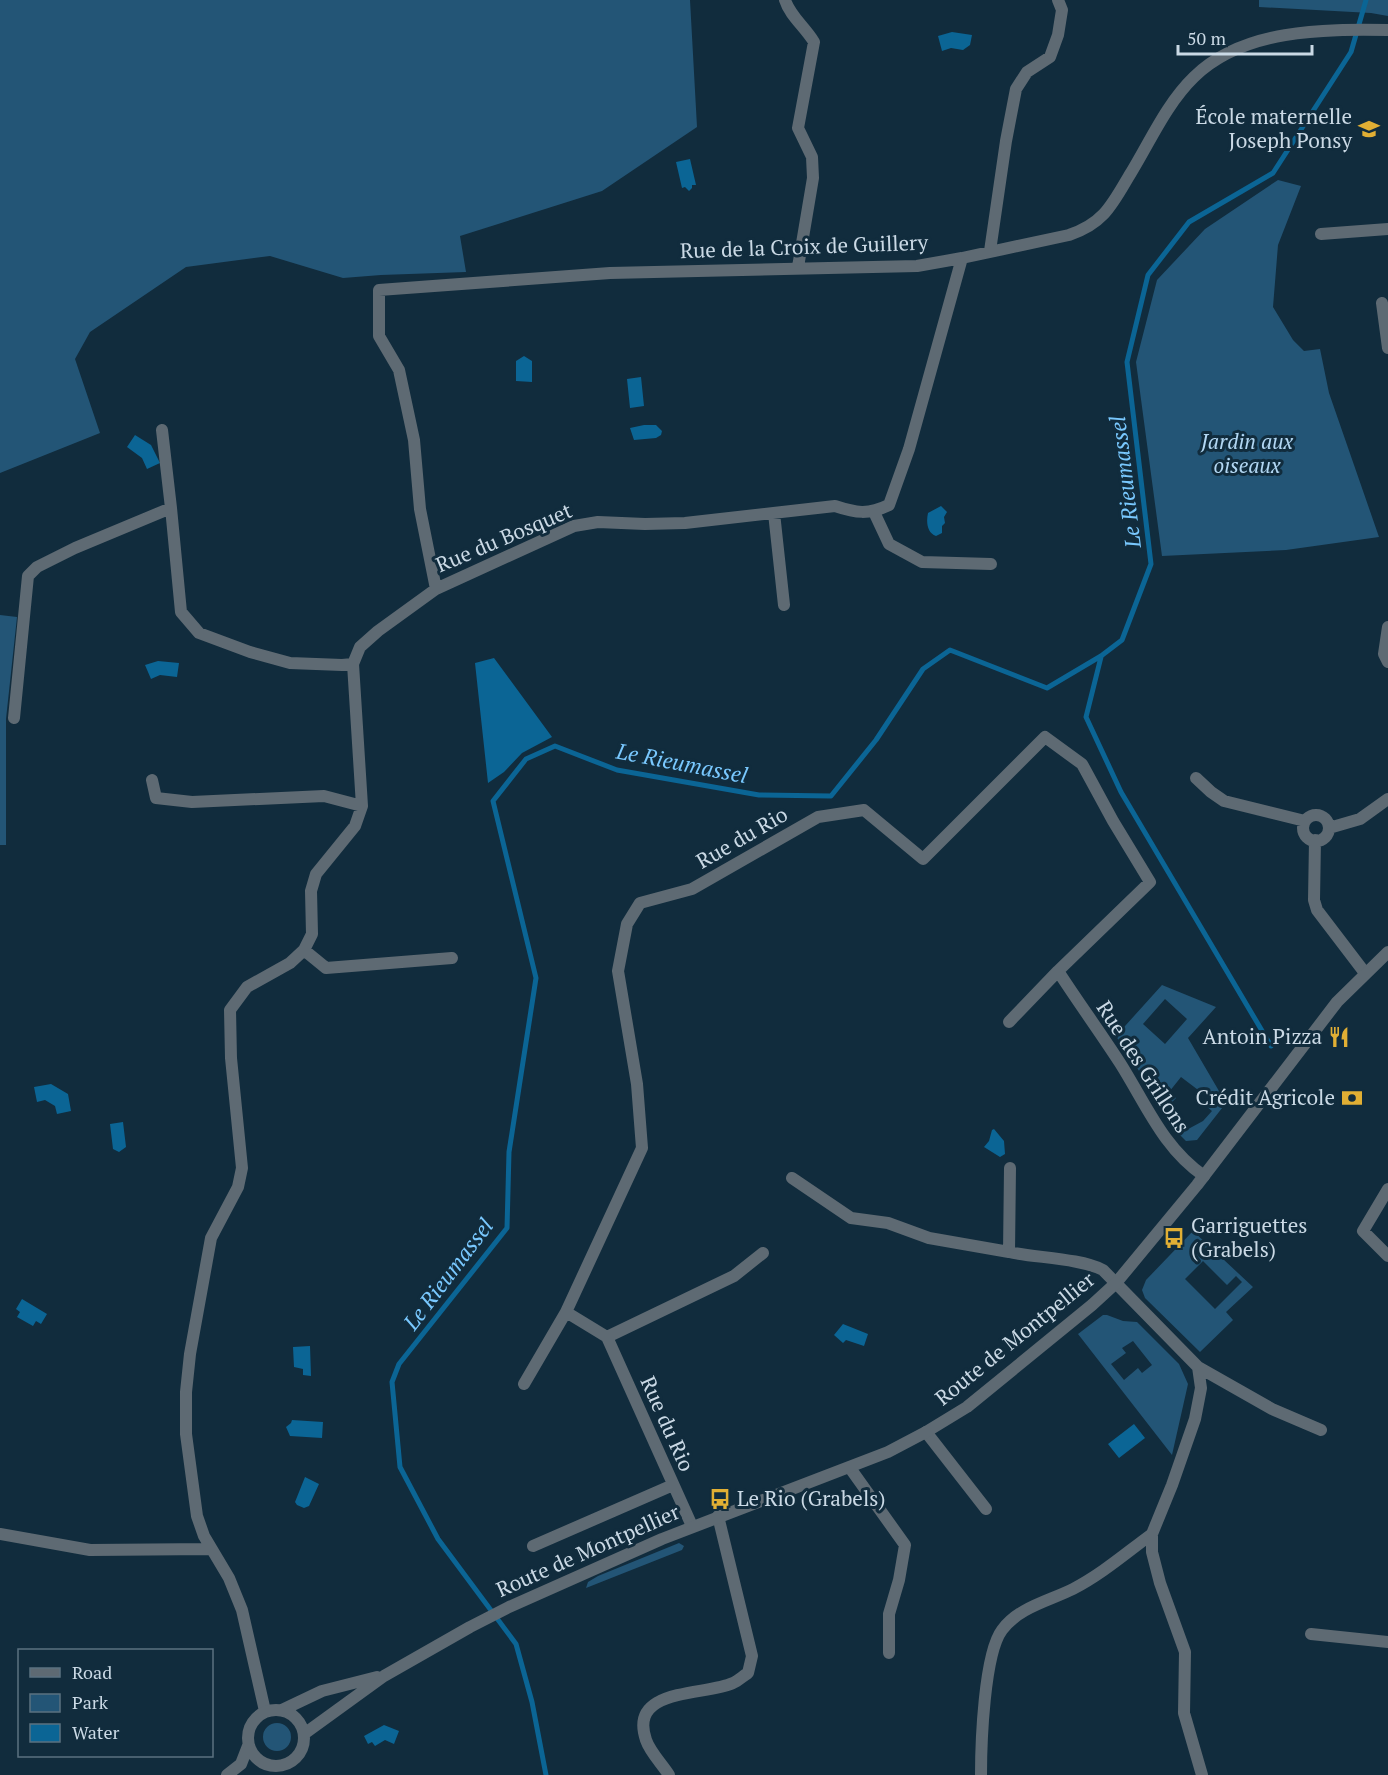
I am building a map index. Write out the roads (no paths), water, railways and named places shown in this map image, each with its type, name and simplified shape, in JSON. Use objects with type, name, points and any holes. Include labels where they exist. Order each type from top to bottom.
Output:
[{"type":"street","points":[[785,0],[789,12],[814,42],[798,128],[812,157],[813,178],[798,267]]},
{"type":"street","points":[[990,250],[1002,162],[1016,89],[1027,72],[1050,57],[1058,35],[1062,10],[1058,0]]},
{"type":"street","name":"Rue de la Croix de Guillery","points":[[436,588],[420,509],[414,440],[399,370],[379,336],[380,290],[610,273],[917,266],[1069,235],[1083,230],[1108,212],[1177,97],[1193,78],[1214,60],[1266,40],[1304,32],[1388,30]]},
{"type":"street","points":[[1321,234],[1388,229]]},
{"type":"street","points":[[962,258],[909,449],[889,505],[874,512],[889,544],[922,562],[991,564]]},
{"type":"street","points":[[1382,303],[1388,348]]},
{"type":"street","points":[[162,430],[181,612],[199,633],[250,652],[290,663],[353,664],[362,806],[355,826],[316,874],[310,891],[312,934],[304,950],[290,963],[247,987],[230,1010],[231,1058],[242,1168],[238,1187],[211,1238],[190,1354],[186,1392],[186,1434],[197,1516],[204,1536],[229,1578],[242,1610],[265,1711]]},
{"type":"street","name":"Rue du Bosquet","points":[[353,664],[360,647],[372,636],[436,588],[574,526],[598,522],[685,523],[835,506],[854,512],[874,512]]},
{"type":"street","points":[[14,718],[28,576],[37,567],[75,548],[171,508]]},
{"type":"street","points":[[774,513],[784,605]]},
{"type":"street","points":[[1388,627],[1384,654],[1388,662]]},
{"type":"street","name":"Rue du Rio","points":[[524,1384],[566,1312],[642,1148],[636,1084],[618,970],[627,924],[640,903],[692,889],[818,817],[864,810],[923,859],[1046,737],[1082,764],[1150,882],[1058,971]]},
{"type":"street","points":[[1196,778],[1210,792],[1224,801],[1305,821]]},
{"type":"street","points":[[152,780],[156,798],[192,802],[324,796],[362,806]]},
{"type":"street","points":[[1329,828],[1360,819],[1388,799]]},
{"type":"street","points":[[1314,815],[1320,816],[1328,823],[1329,828],[1326,836],[1315,840],[1306,836],[1303,831],[1305,821],[1314,815]]},
{"type":"street","points":[[1315,840],[1314,900],[1317,910],[1365,973]]},
{"type":"street","points":[[304,950],[326,968],[452,958]]},
{"type":"street","name":"Route de Montpellier","points":[[304,1734],[384,1676],[509,1607],[692,1526],[850,1468],[926,1432],[958,1413],[996,1385],[1116,1283],[1204,1176],[1337,1002],[1388,952]]},
{"type":"street","points":[[1009,1022],[1058,971]]},
{"type":"street","name":"Rue des Grillons","points":[[1058,971],[1119,1062],[1156,1126],[1175,1152],[1190,1167],[1204,1176]]},
{"type":"street","points":[[1010,1168],[1010,1251]]},
{"type":"street","points":[[792,1178],[851,1218],[888,1223],[930,1238],[1096,1266],[1103,1270],[1198,1367],[1272,1409],[1321,1430]]},
{"type":"street","points":[[1388,1189],[1364,1231],[1388,1256]]},
{"type":"street","points":[[566,1312],[607,1337],[734,1276],[763,1253]]},
{"type":"street","name":"Rue du Rio","points":[[607,1337],[692,1526]]},
{"type":"street","points":[[1198,1367],[1201,1388],[1195,1419],[1152,1534],[1152,1552],[1160,1583],[1185,1652],[1184,1713],[1202,1775]]},
{"type":"street","points":[[926,1432],[986,1509]]},
{"type":"street","points":[[850,1468],[905,1545],[899,1580],[889,1614],[890,1653]]},
{"type":"street","points":[[533,1546],[673,1485]]},
{"type":"street","points":[[669,1775],[646,1740],[644,1722],[651,1706],[668,1697],[732,1684],[748,1673],[752,1656],[718,1516]]},
{"type":"street","points":[[0,1534],[90,1550],[211,1549]]},
{"type":"street","points":[[981,1775],[981,1740],[990,1664],[1001,1631],[1016,1617],[1038,1603],[1072,1589],[1106,1569],[1152,1534]]},
{"type":"street","points":[[1311,1634],[1388,1642]]},
{"type":"street","name":"Route de Montpellier","points":[[282,1710],[322,1691],[384,1676]]},
{"type":"street","points":[[227,1775],[241,1764],[248,1746],[248,1729],[252,1722],[265,1711],[282,1710],[296,1718],[304,1734],[301,1751],[295,1758],[268,1770],[248,1746]]},
{"type":"water","points":[[952,32],[972,35],[970,45],[963,50],[951,48],[942,51],[938,36]]},
{"type":"water","points":[[690,159],[696,185],[692,185],[689,191],[685,187],[682,188],[676,162]]},
{"type":"water","points":[[524,356],[532,361],[532,382],[516,381],[516,361]]},
{"type":"water","points":[[641,377],[644,406],[630,408],[627,379]]},
{"type":"water","points":[[656,425],[662,431],[661,435],[656,438],[634,440],[630,428]]},
{"type":"water","points":[[135,435],[151,445],[160,463],[147,469],[142,458],[127,447]]},
{"type":"water","points":[[941,506],[947,512],[942,533],[936,536],[929,530],[927,516],[928,513]]},
{"type":"water","points":[[494,658],[552,737],[522,753],[504,772],[488,783],[475,663]]},
{"type":"water","points":[[158,661],[179,663],[177,677],[160,675],[151,679],[145,665]]},
{"type":"water","points":[[51,1084],[68,1094],[71,1111],[57,1114],[55,1106],[45,1100],[37,1102],[34,1087]]},
{"type":"water","points":[[123,1122],[126,1147],[119,1152],[113,1149],[110,1124]]},
{"type":"water","points":[[994,1129],[1004,1141],[1005,1154],[1000,1157],[984,1147]]},
{"type":"water","points":[[22,1299],[47,1314],[41,1324],[36,1321],[33,1326],[17,1317],[20,1312],[16,1309]]},
{"type":"water","points":[[843,1324],[868,1334],[864,1346],[846,1340],[843,1343],[834,1335]]},
{"type":"water","points":[[310,1346],[311,1376],[303,1375],[303,1369],[294,1367],[293,1347]]},
{"type":"water","points":[[292,1420],[323,1422],[322,1438],[290,1436],[286,1427]]},
{"type":"water","points":[[1134,1424],[1145,1438],[1119,1458],[1108,1444]]},
{"type":"water","points":[[305,1477],[319,1484],[309,1506],[304,1508],[295,1502]]},
{"type":"water","points":[[384,1725],[399,1731],[394,1744],[385,1740],[375,1746],[372,1742],[368,1744],[364,1736]]},
{"type":"waterway","name":"Le Rieumassel","points":[[546,1775],[532,1702],[516,1644],[438,1539],[400,1467],[392,1382],[399,1364],[507,1228],[509,1152],[536,978],[493,801],[526,759],[555,746],[617,770],[759,795],[831,796],[876,740],[923,669],[950,650],[1047,688],[1101,656],[1122,640],[1151,564],[1127,362],[1148,275],[1189,222],[1273,173],[1351,52],[1366,0]]},
{"type":"waterway","points":[[1101,657],[1086,717],[1121,792],[1271,1046]]},
{"type":"place","name":"École maternelle Joseph Ponsy","points":[[1369,129]]},
{"type":"place","name":"Antoin Pizza","points":[[1339,1037]]},
{"type":"place","name":"Crédit Agricole","points":[[1352,1098]]},
{"type":"place","name":"Garriguettes (Grabels)","points":[[1174,1238]]},
{"type":"place","name":"Le Rio (Grabels)","points":[[720,1499]]},
{"type":"park label","name":"Jardin aux oiseaux","points":[[1247,454]]}]
